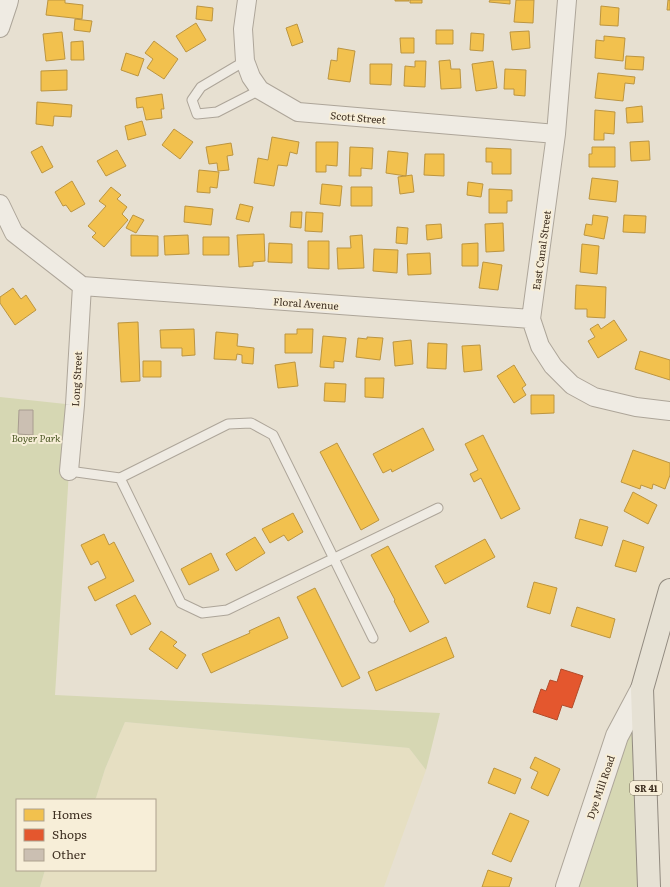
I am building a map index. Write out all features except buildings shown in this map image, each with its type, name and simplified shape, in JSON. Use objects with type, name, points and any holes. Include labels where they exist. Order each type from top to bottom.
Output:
[{"type":"main road","name":"SR 41","points":[[649,887],[642,689],[670,590]]},
{"type":"street","points":[[0,28],[9,0]]},
{"type":"street","name":"Scott Street","points":[[247,0],[243,29],[245,61],[251,77],[260,90],[298,112],[556,134]]},
{"type":"street","name":"East Canal Street","points":[[567,0],[556,134],[531,319],[540,346],[553,366],[572,385],[594,397],[636,406],[670,411]]},
{"type":"street","points":[[0,204],[7,236],[82,286]]},
{"type":"street","name":"Floral Avenue","points":[[82,286],[531,319]]},
{"type":"street","name":"Long Street","points":[[69,471],[75,405],[82,286]]},
{"type":"street","name":"Dye Mill Road","points":[[567,887],[617,736],[642,689]]},
{"type":"lane","points":[[245,61],[201,87],[192,100],[197,114],[216,112],[260,90]]},
{"type":"lane","points":[[69,471],[120,478],[228,424],[251,423],[272,434],[373,638]]},
{"type":"lane","points":[[120,478],[181,603],[202,613],[227,610],[438,508]]},
{"type":"shaded area","points":[[125,722],[409,748],[426,770],[384,887],[40,887],[45,871],[156,871],[156,799],[95,799],[105,769]]},
{"type":"green space","name":"Boyer Park","points":[[0,397],[75,405],[69,471],[55,695],[440,713],[426,770],[409,748],[125,722],[105,769],[95,799],[16,799],[16,871],[45,871],[40,887],[0,887]]},
{"type":"green space","points":[[642,689],[649,887],[567,887]]}]
